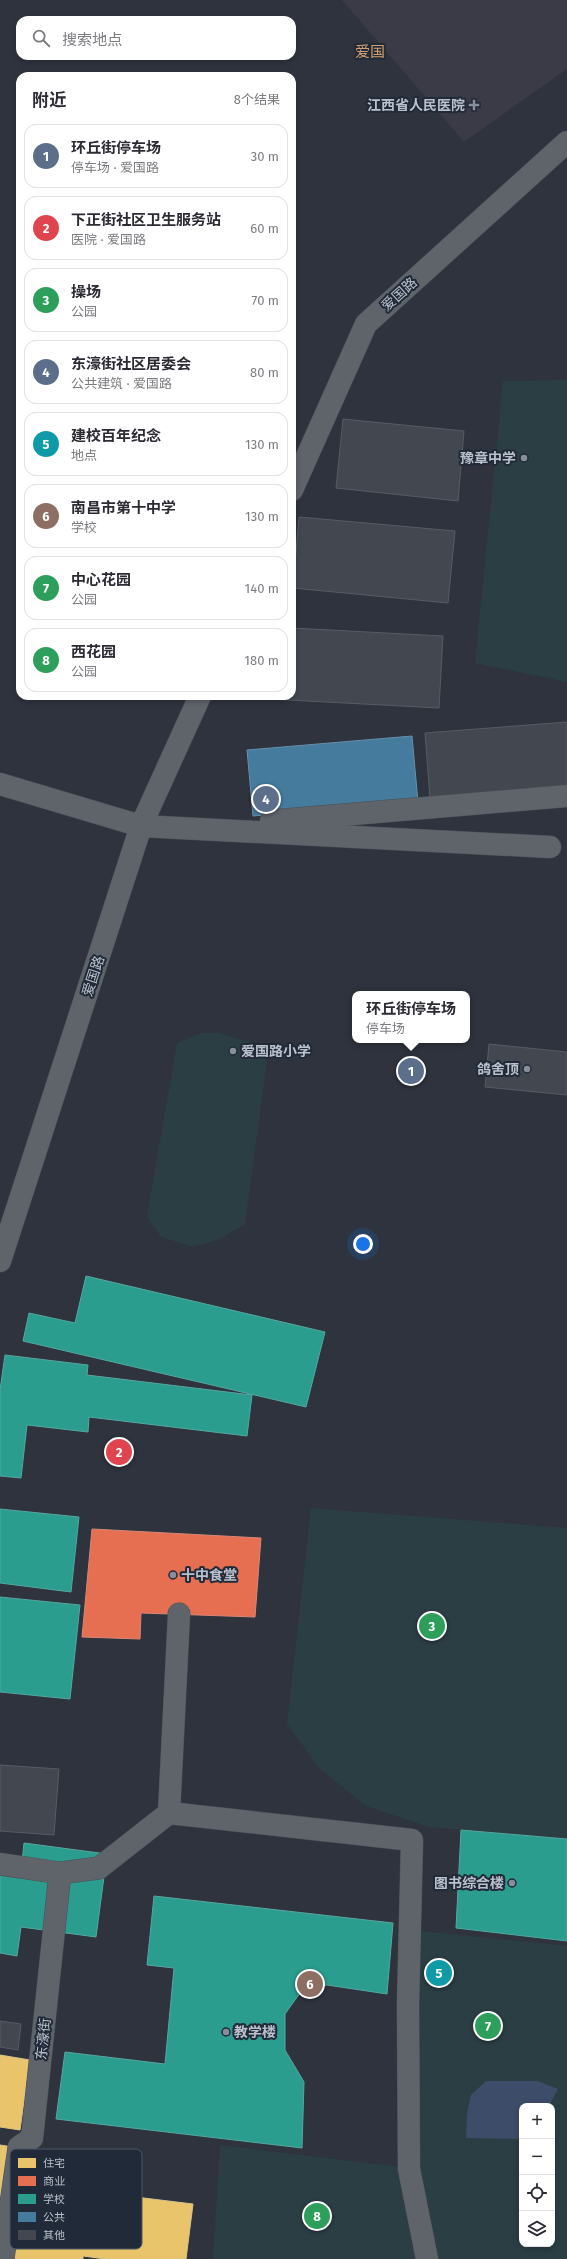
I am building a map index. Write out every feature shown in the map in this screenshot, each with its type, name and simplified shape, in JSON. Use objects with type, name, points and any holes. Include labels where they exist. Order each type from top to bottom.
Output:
[{"type":"street","name":"爱国路","points":[[296,481],[366,324],[567,142]]},
{"type":"street","name":"爱国路","points":[[0,1261],[141,826],[198,700]]},
{"type":"street","points":[[0,784],[141,826],[550,847]]},
{"type":"street","points":[[191,828],[567,796]]},
{"type":"street","points":[[169,1813],[179,1614]]},
{"type":"street","points":[[0,1864],[60,1873],[99,1868],[169,1813],[412,1840],[408,2012],[409,2169],[427,2259]]},
{"type":"street","name":"东濠街","points":[[18,2149],[18,2147],[32,2138],[60,1873]]},
{"type":"street","name":"东濠街","points":[[3,2259],[10,2207]]},
{"type":"shaded area","name":"江西省人民医院","points":[[342,0],[567,0],[567,69],[464,142]]},
{"type":"green space","points":[[567,380],[567,682],[475,663],[503,381]]},
{"type":"green space","points":[[201,1033],[220,1033],[253,1043],[267,1061],[245,1224],[220,1239],[193,1247],[161,1237],[147,1216],[177,1043]]},
{"type":"green space","points":[[311,1508],[567,1528],[567,1839],[429,1827],[366,1806],[320,1769],[287,1724]]},
{"type":"green space","points":[[410,1930],[567,1946],[567,2259],[213,2259],[220,2145],[409,2168]]},
{"type":"water","points":[[486,2081],[538,2081],[558,2089],[551,2103],[519,2103],[519,2139],[466,2138],[467,2114],[471,2095]]},
{"type":"building: 住宅","points":[[0,2055],[30,2060],[20,2130],[0,2127]]},
{"type":"building: 住宅","points":[[0,2145],[13,2147],[13,2149],[10,2149],[10,2167],[0,2233]]},
{"type":"building: 住宅","points":[[142,2198],[193,2204],[186,2259],[105,2259],[83,2256],[83,2259],[11,2259],[12,2249],[142,2249]]},
{"type":"building: 商业","name":"十中食堂","points":[[92,1529],[261,1538],[255,1617],[141,1613],[140,1639],[82,1637]]},
{"type":"building: 学校","points":[[86,1276],[325,1332],[306,1407],[23,1341],[29,1313],[75,1323]]},
{"type":"building: 学校","points":[[5,1355],[88,1365],[87,1375],[252,1395],[247,1436],[89,1417],[88,1432],[27,1425],[21,1478],[0,1476],[0,1390]]},
{"type":"building: 学校","points":[[0,1509],[79,1517],[71,1592],[0,1583]]},
{"type":"building: 学校","points":[[0,1597],[80,1605],[70,1699],[0,1692]]},
{"type":"building: 学校","name":"图书综合楼","points":[[461,1830],[567,1839],[567,1941],[456,1928]]},
{"type":"building: 学校","points":[[24,1843],[107,1854],[96,1937],[21,1927],[17,1956],[0,1953],[0,1869],[21,1872]]},
{"type":"building: 学校","name":"教学楼","points":[[154,1896],[393,1923],[387,1994],[327,1985],[300,1993],[285,2014],[285,2050],[304,2082],[302,2148],[56,2119],[65,2052],[165,2064],[174,1968],[147,1965]]},
{"type":"building: 公共","points":[[412,736],[418,802],[253,816],[247,750]]},
{"type":"building: 其他","points":[[343,419],[464,431],[458,501],[336,488]]},
{"type":"building: 其他","points":[[299,517],[455,531],[448,603],[296,588],[296,552]]},
{"type":"building: 其他","points":[[296,628],[443,636],[439,708],[288,700],[296,700]]},
{"type":"building: 其他","points":[[567,722],[567,789],[430,798],[425,733]]},
{"type":"building: 其他","name":"鸽舍顶","points":[[489,1044],[567,1052],[567,1095],[485,1087]]},
{"type":"building: 其他","points":[[0,1765],[59,1769],[54,1835],[0,1831]]},
{"type":"building: 其他","points":[[0,2021],[21,2024],[18,2050],[0,2047]]},
{"type":"place","name":"江西省人民医院","points":[[474,105]]},
{"type":"place","name":"豫章中学","points":[[524,458]]},
{"type":"place","name":"东濠街社区居委会","points":[[266,799]]},
{"type":"place","name":"爱国路小学","points":[[233,1051]]},
{"type":"place","name":"鸽舍顶","points":[[527,1069]]},
{"type":"place","name":"环丘街停车场","points":[[411,1071]]},
{"type":"place","name":"下正街社区卫生服务站","points":[[119,1452]]},
{"type":"place","name":"十中食堂","points":[[173,1575]]},
{"type":"place","name":"操场","points":[[432,1626]]},
{"type":"place","name":"图书综合楼","points":[[512,1883]]},
{"type":"place","name":"建校百年纪念","points":[[439,1973]]},
{"type":"place","name":"南昌市第十中学","points":[[310,1984]]},
{"type":"place","name":"中心花园","points":[[488,2026]]},
{"type":"place","name":"教学楼","points":[[226,2032]]},
{"type":"place","name":"西花园","points":[[317,2216]]},
{"type":"district","name":"爱国","points":[[370,52]]}]
